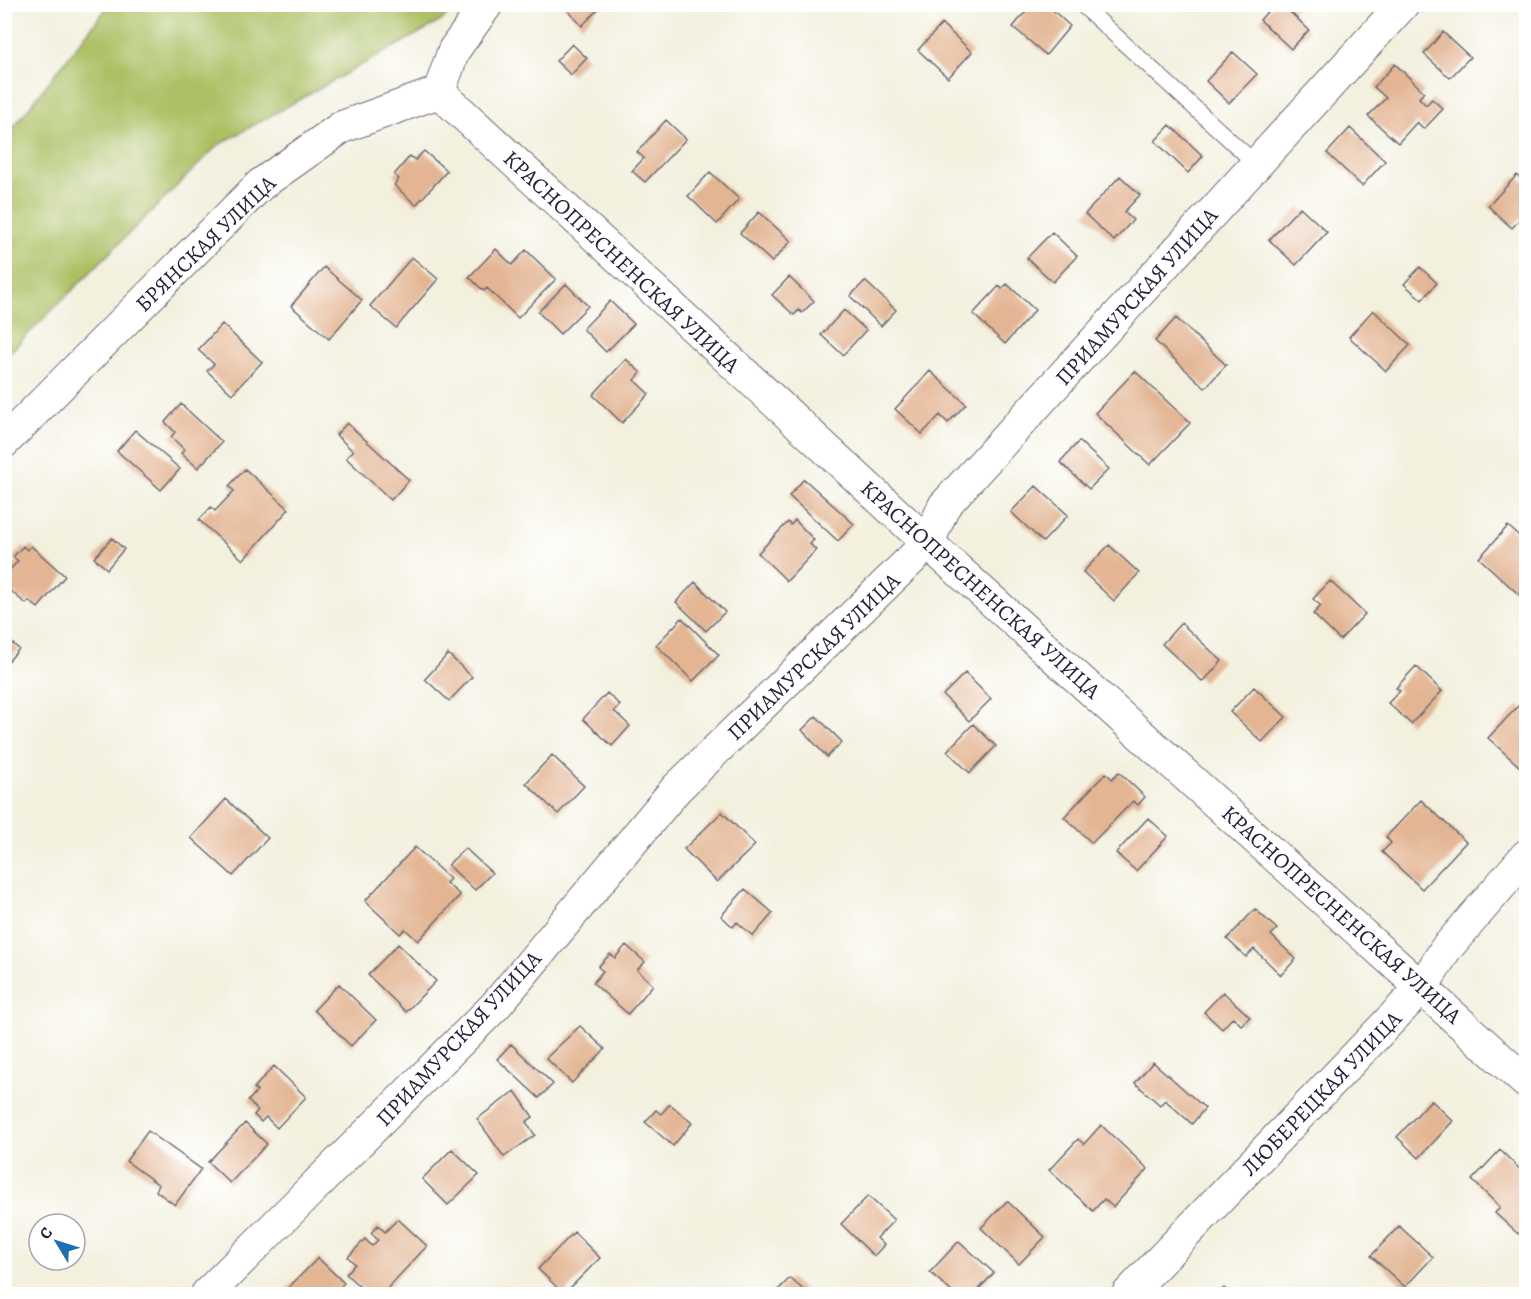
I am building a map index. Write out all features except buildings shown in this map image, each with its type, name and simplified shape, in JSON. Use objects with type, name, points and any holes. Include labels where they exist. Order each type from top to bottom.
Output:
[{"type":"street","points":[[439,92],[454,50],[487,4]]},
{"type":"street","name":"ПРИАМУРСКАЯ УЛИЦА","points":[[207,1294],[496,1005],[676,789],[928,543],[944,506],[1403,4]]},
{"type":"street","name":"БРЯНСКАЯ УЛИЦА","points":[[4,442],[260,184],[342,127],[439,92]]},
{"type":"street","name":"КРАСНОПРЕСНЕНСКАЯ УЛИЦА","points":[[439,92],[928,543],[1527,1082]]},
{"type":"street","name":"ЛЮБЕРЕЦКАЯ УЛИЦА","points":[[1128,1294],[1423,986],[1445,950],[1527,856]]},
{"type":"lane","points":[[1081,4],[1256,164]]},
{"type":"green space","points":[[102,5],[456,5],[441,21],[218,145],[5,357],[5,138],[106,9]]}]
